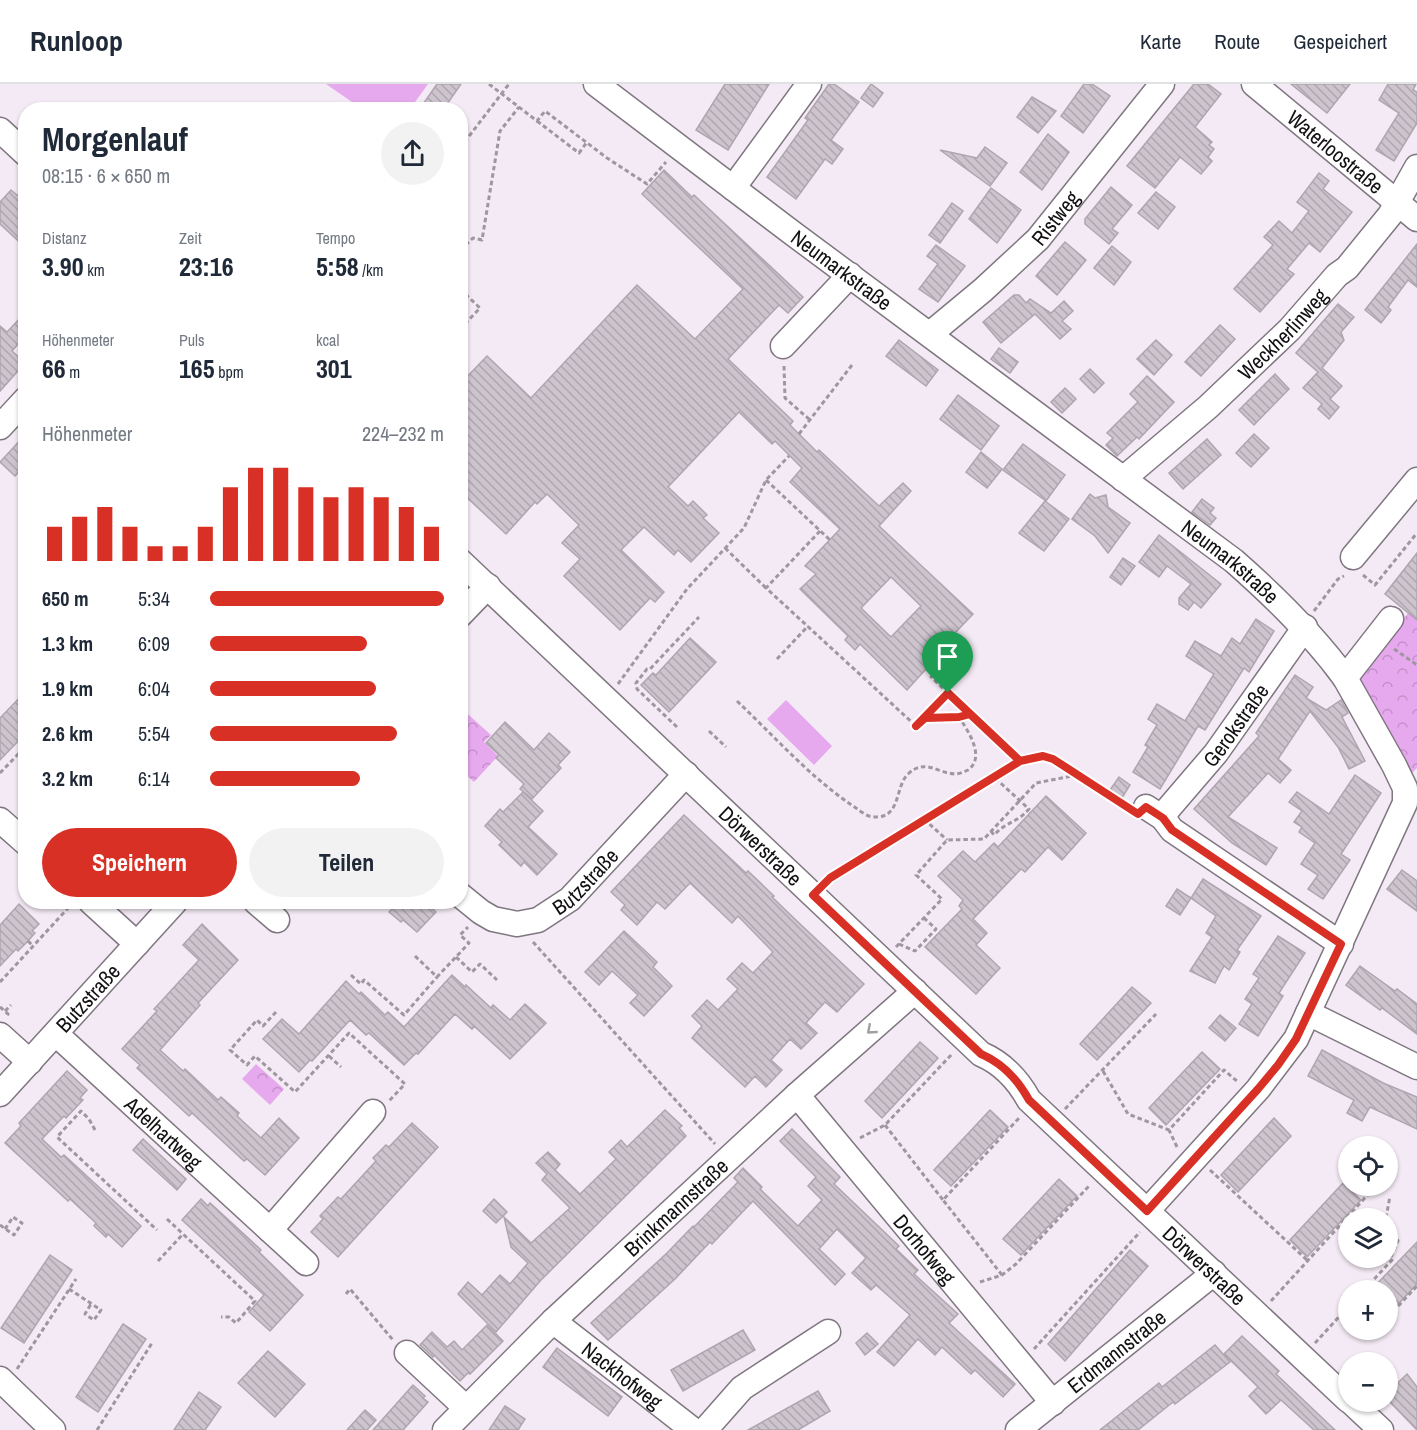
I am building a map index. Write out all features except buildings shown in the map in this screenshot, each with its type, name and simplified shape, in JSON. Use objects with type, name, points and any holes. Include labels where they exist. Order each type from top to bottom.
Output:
[{"type":"street","name":"Neumarkstraße","points":[[596,84],[1234,561],[1305,627],[1345,678],[1394,765],[1405,788],[1405,803],[1296,1039],[1252,1096],[1191,1162],[1145,1219]]},
{"type":"street","points":[[733,188],[809,84]]},
{"type":"street","name":"Ristweg","points":[[930,334],[983,290],[1038,239],[1162,84]]},
{"type":"street","name":"Waterloostraße","points":[[1254,84],[1417,219]]},
{"type":"street","points":[[0,130],[18,147]]},
{"type":"street","name":"Weckherlinweg","points":[[1123,479],[1209,407],[1290,329],[1336,276],[1347,267],[1390,215],[1417,168]]},
{"type":"street","points":[[783,346],[850,275]]},
{"type":"street","points":[[0,427],[18,408]]},
{"type":"street","points":[[1352,567],[1417,480]]},
{"type":"street","name":"Dörwerstraße","points":[[468,568],[981,1054],[994,1060],[1007,1072],[1021,1086],[1029,1100],[1145,1219],[1214,1273],[1338,1390]]},
{"type":"street","points":[[468,607],[488,586]]},
{"type":"street","name":"Gerokstraße","points":[[1154,813],[1168,808],[1216,753],[1305,627]]},
{"type":"street","points":[[1345,678],[1384,628]]},
{"type":"street","name":"Butzstraße","points":[[517,924],[538,920],[570,899],[686,774]]},
{"type":"street","points":[[1154,813],[1172,830],[1341,944]]},
{"type":"street","points":[[0,820],[18,836]]},
{"type":"street","points":[[468,901],[493,919],[517,924]]},
{"type":"street","points":[[99,909],[137,944]]},
{"type":"street","name":"Butzstraße","points":[[0,1094],[169,909]]},
{"type":"street","points":[[264,909],[277,920]]},
{"type":"street","name":"Brinkmannstraße","points":[[445,1430],[553,1321],[797,1095],[915,991]]},
{"type":"street","points":[[1308,1013],[1417,1067]]},
{"type":"street","name":"Adelhartweg","points":[[56,1034],[306,1263]]},
{"type":"street","points":[[0,1035],[30,1062]]},
{"type":"street","name":"Dorhofweg","points":[[797,1095],[1053,1403]]},
{"type":"street","points":[[270,1230],[373,1112]]},
{"type":"street","name":"Erdmannstraße","points":[[1018,1430],[1214,1273]]},
{"type":"street","name":"Nackhofweg","points":[[553,1321],[693,1430]]},
{"type":"street","points":[[705,1430],[742,1388],[828,1332]]},
{"type":"street","points":[[407,1353],[466,1408]]},
{"type":"street","points":[[8,1375],[53,1430]]},
{"type":"street","name":"Dörwerstraße","points":[[1362,1412],[1381,1430]]},
{"type":"path","points":[[489,84],[579,153],[587,142]]},
{"type":"path","points":[[468,137],[508,84]]},
{"type":"path","points":[[468,243],[473,238],[482,240],[500,131],[519,107]]},
{"type":"path","points":[[537,121],[546,111],[647,184],[679,147]]},
{"type":"path","points":[[468,297],[480,308],[468,321]]},
{"type":"path","points":[[783,346],[785,398],[810,420]]},
{"type":"path","points":[[799,434],[852,365]]},
{"type":"path","points":[[615,688],[687,589],[744,528],[766,480],[789,456]]},
{"type":"path","points":[[766,480],[830,540]]},
{"type":"path","points":[[766,588],[820,531]]},
{"type":"path","points":[[1305,627],[1310,615],[1338,579],[1352,567],[1375,585],[1417,532]]},
{"type":"path","points":[[725,548],[916,726]]},
{"type":"path","points":[[676,727],[637,689],[636,683],[699,616]]},
{"type":"path","points":[[777,659],[808,627]]},
{"type":"path","points":[[1384,628],[1417,665]]},
{"type":"path","points":[[956,642],[960,646],[931,677],[1020,761]]},
{"type":"path","points":[[916,726],[948,693]]},
{"type":"path","points":[[737,701],[836,794],[867,815],[879,816],[889,812],[897,804],[907,775],[918,767],[927,765],[956,774],[965,772],[974,765],[976,758],[974,746],[959,717]]},
{"type":"path","points":[[916,726],[925,718],[959,717],[970,714]]},
{"type":"path","points":[[709,731],[726,747]]},
{"type":"path","points":[[0,773],[18,754]]},
{"type":"path","points":[[813,895],[830,878],[1020,761],[1043,756],[1053,759],[1138,814],[1154,813]]},
{"type":"path","points":[[924,819],[947,840],[984,839],[1036,783],[1077,775]]},
{"type":"path","points":[[991,831],[994,835],[1004,824],[1019,820],[1029,809],[994,777]]},
{"type":"path","points":[[893,950],[942,898],[916,875],[947,840]]},
{"type":"path","points":[[0,982],[67,909]]},
{"type":"path","points":[[899,944],[915,951],[936,929],[924,918]]},
{"type":"path","points":[[517,924],[728,1159]]},
{"type":"path","points":[[351,975],[361,984],[364,980],[404,1016],[469,943],[460,935],[463,932]]},
{"type":"path","points":[[28,941],[33,946]]},
{"type":"path","points":[[415,956],[438,977]]},
{"type":"path","points":[[456,957],[472,972],[480,964],[497,980]]},
{"type":"path","points":[[380,994],[383,990]]},
{"type":"path","points":[[5,1011],[11,1005]]},
{"type":"path","points":[[276,1012],[263,1026],[257,1020],[231,1050],[247,1065],[255,1056],[295,1092],[349,1033],[405,1084],[385,1105],[373,1112]]},
{"type":"path","points":[[1064,1110],[1156,1014]]},
{"type":"path","points":[[842,1148],[885,1125],[955,1051]]},
{"type":"path","points":[[328,1055],[341,1067]]},
{"type":"path","points":[[1169,1130],[1224,1070],[1252,1096]]},
{"type":"path","points":[[1103,1071],[1128,1114],[1169,1130],[1191,1162],[1308,1261]]},
{"type":"path","points":[[270,1076],[273,1072]]},
{"type":"path","points":[[95,1130],[81,1111],[57,1137],[157,1230]]},
{"type":"path","points":[[944,1200],[1023,1114]]},
{"type":"path","points":[[885,1125],[1002,1275]]},
{"type":"path","points":[[959,1290],[1002,1275],[1016,1264],[1093,1181]]},
{"type":"path","points":[[1270,1303],[1367,1196]]},
{"type":"path","points":[[1388,1208],[1390,1196]]},
{"type":"path","points":[[0,1225],[14,1234],[22,1223],[13,1217],[5,1228]]},
{"type":"path","points":[[167,1219],[255,1301],[236,1323],[229,1317],[221,1317]]},
{"type":"path","points":[[1020,1364],[1145,1219]]},
{"type":"path","points":[[158,1261],[183,1234]]},
{"type":"path","points":[[1373,1280],[1385,1268]]},
{"type":"path","points":[[8,1375],[76,1279]]},
{"type":"path","points":[[1398,1306],[1417,1286]]},
{"type":"path","points":[[69,1289],[92,1304],[101,1310],[94,1320],[85,1314],[92,1304]]},
{"type":"path","points":[[346,1294],[350,1289],[389,1337],[407,1353]]},
{"type":"path","points":[[1314,1345],[1338,1318]]},
{"type":"path","points":[[97,1430],[152,1343]]},
{"type":"green space","points":[[326,84],[428,84],[415,102],[352,102]]},
{"type":"green space","points":[[1408,613],[1417,620],[1417,768],[1410,775],[1351,685]]},
{"type":"green space","points":[[786,700],[832,746],[814,765],[767,719]]},
{"type":"green space","points":[[468,714],[491,735],[484,742],[498,756],[474,782],[468,776]]},
{"type":"green space","points":[[256,1064],[284,1089],[270,1105],[242,1079]]},
{"type":"route","points":[[948,693],[916,726],[925,718],[959,717],[970,714],[1020,761],[1043,756],[1053,759],[1138,814],[1146,807],[1163,818],[1172,830],[1341,944],[1296,1039],[1278,1065],[1147,1211],[1029,1100],[1021,1086],[1007,1072],[994,1060],[981,1054],[813,895],[830,878],[1020,761],[948,693]]}]
